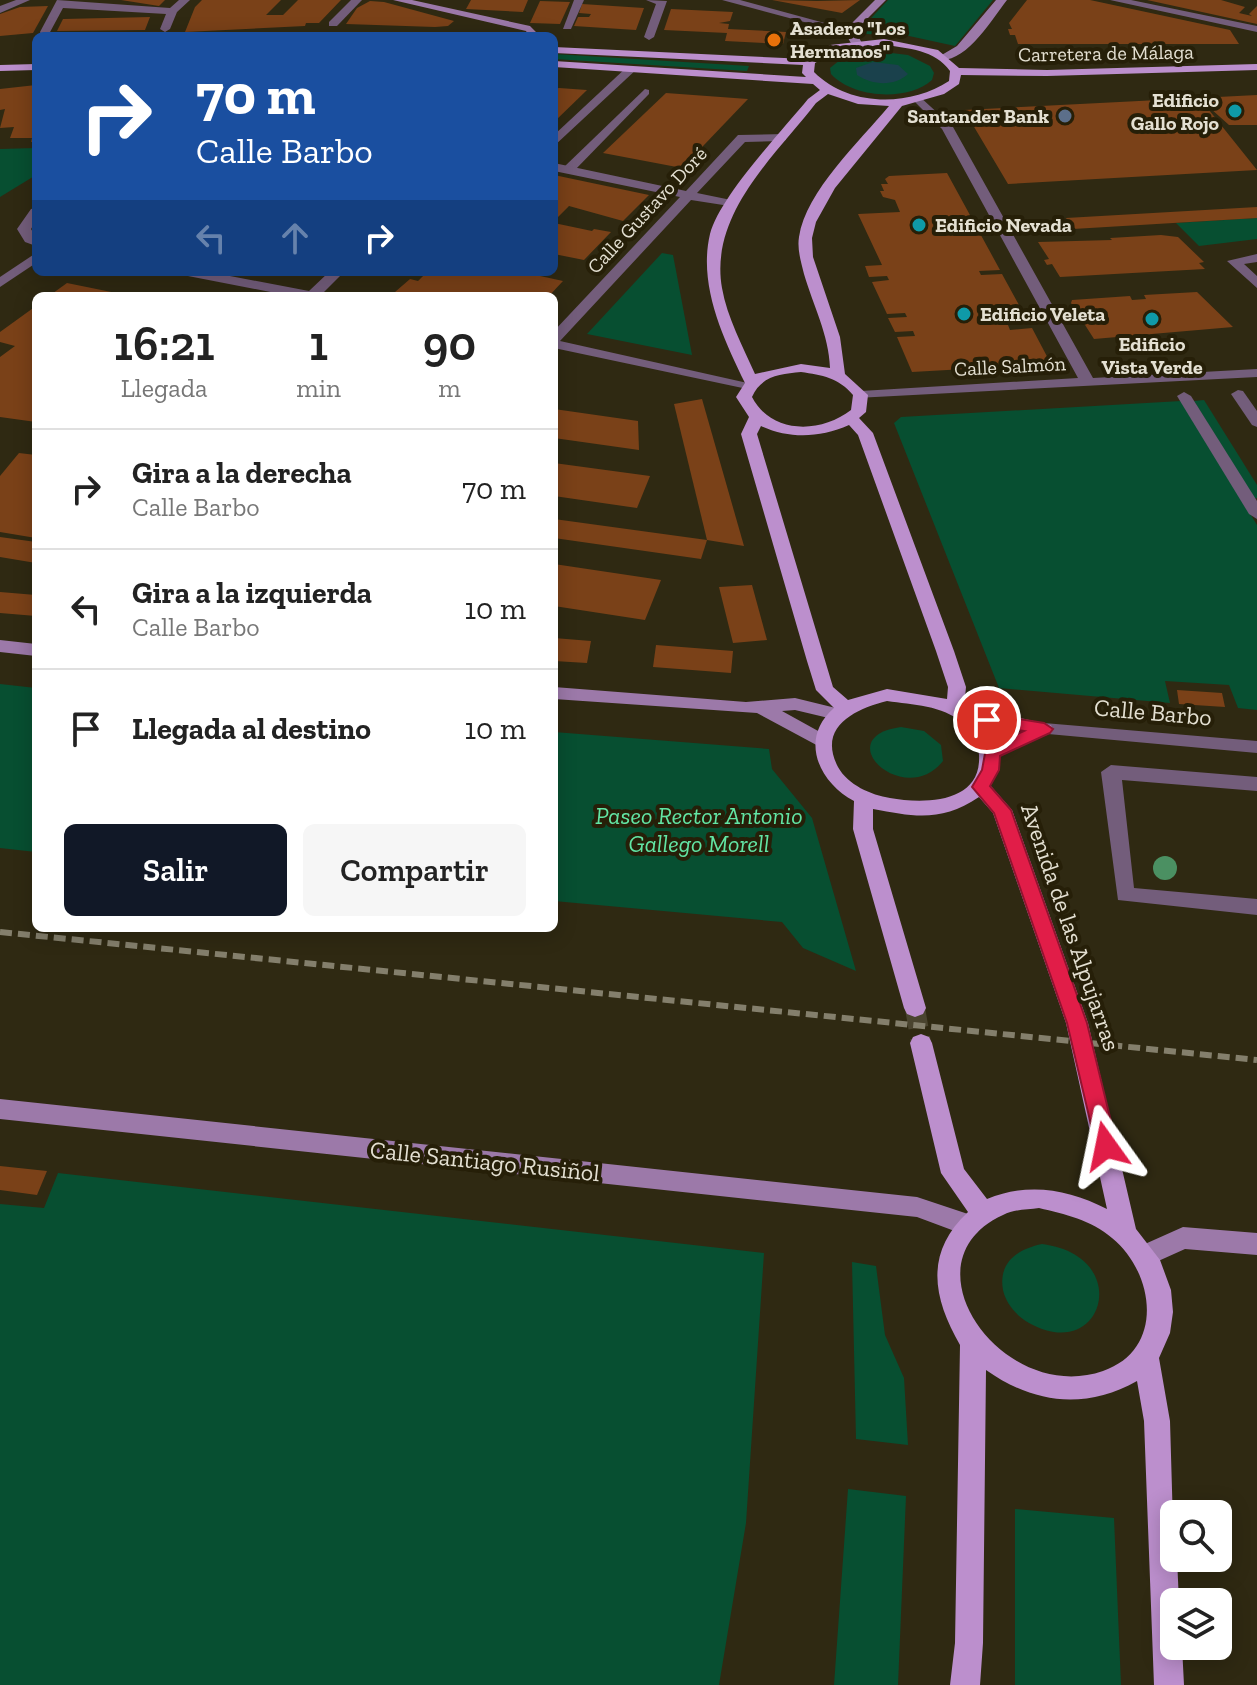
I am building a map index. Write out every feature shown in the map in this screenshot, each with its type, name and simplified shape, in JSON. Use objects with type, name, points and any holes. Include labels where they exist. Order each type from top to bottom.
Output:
[{"type":"main road","points":[[558,50],[809,62],[828,50],[856,43],[910,46],[944,58],[956,71],[955,82],[945,91],[919,100],[859,100],[827,90],[813,81],[808,73],[809,62]]},
{"type":"main road","points":[[0,55],[24,54]]},
{"type":"main road","points":[[558,64],[813,81]]},
{"type":"main road","points":[[0,68],[32,67]]},
{"type":"main road","name":"Carretera de Málaga","points":[[956,71],[1047,73],[1257,67]]},
{"type":"main road","points":[[750,384],[715,287],[717,234],[731,204],[782,137],[812,101],[827,90]]},
{"type":"main road","points":[[838,375],[839,357],[810,272],[805,238],[817,207],[899,102]]},
{"type":"main road","points":[[801,368],[838,375],[861,395],[858,412],[851,419],[823,430],[805,431],[770,424],[747,407],[744,397],[750,384],[765,374],[801,368]]},
{"type":"main road","points":[[757,417],[749,434],[825,690],[842,711]]},
{"type":"main road","points":[[851,419],[865,433],[945,651],[963,714]]},
{"type":"main road","points":[[887,695],[911,695],[963,714],[985,735],[992,753],[990,770],[981,787],[963,799],[941,807],[915,810],[889,807],[864,798],[842,784],[828,767],[822,742],[825,730],[842,711],[887,695]]},
{"type":"main road","name":"Avenida de las Alpujarras","points":[[981,787],[1002,810],[1077,1023],[1125,1233]]},
{"type":"main road","points":[[864,798],[863,829],[915,1008]]},
{"type":"main road","points":[[921,1043],[953,1173],[976,1219]]},
{"type":"main road","points":[[1039,1198],[1070,1203],[1099,1215],[1125,1233],[1145,1256],[1158,1282],[1162,1308],[1159,1334],[1146,1357],[1124,1376],[1096,1387],[1063,1390],[1030,1382],[999,1366],[973,1344],[954,1314],[947,1281],[952,1251],[976,1219],[1009,1202],[1039,1198]]},
{"type":"main road","points":[[965,1685],[969,1643],[973,1344]]},
{"type":"main road","points":[[1146,1357],[1157,1421],[1169,1685]]},
{"type":"street","points":[[0,10],[25,0]]},
{"type":"street","points":[[165,29],[172,11],[185,0]]},
{"type":"street","points":[[333,24],[357,0]]},
{"type":"street","points":[[398,0],[530,29],[532,32]]},
{"type":"street","points":[[567,27],[579,0]]},
{"type":"street","points":[[649,37],[662,1],[651,0]]},
{"type":"street","points":[[727,0],[849,31],[856,43]]},
{"type":"street","points":[[849,31],[881,0]]},
{"type":"street","points":[[944,58],[961,48],[1002,0]]},
{"type":"street","points":[[1115,0],[1257,29]]},
{"type":"street","points":[[45,32],[61,2],[172,11]]},
{"type":"street","points":[[558,138],[632,68]]},
{"type":"street","points":[[561,168],[645,92]]},
{"type":"street","points":[[919,100],[947,127],[1087,381]]},
{"type":"street","name":"Calle Gustavo Doré","points":[[558,338],[742,138],[782,137]]},
{"type":"street","points":[[561,168],[731,204]]},
{"type":"street","points":[[32,218],[24,229],[32,240]]},
{"type":"street","points":[[1257,258],[1234,261],[1257,284]]},
{"type":"street","points":[[0,283],[32,260]]},
{"type":"street","points":[[209,276],[291,292]]},
{"type":"street","points":[[316,292],[333,276]]},
{"type":"street","points":[[558,343],[750,384]]},
{"type":"street","name":"Calle Salmón","points":[[861,395],[1257,373]]},
{"type":"street","points":[[1238,394],[1257,422]]},
{"type":"street","points":[[1184,396],[1257,514]]},
{"type":"street","points":[[0,646],[32,650]]},
{"type":"street","points":[[558,693],[764,709],[795,704],[842,711]]},
{"type":"street","points":[[764,709],[822,742]]},
{"type":"street","name":"Calle Barbo","points":[[963,714],[1044,729],[1257,747]]},
{"type":"street","name":"Calle Barbo","points":[[992,753],[1044,729]]},
{"type":"street","points":[[1257,784],[1111,772],[1125,895],[1257,907]]},
{"type":"street","name":"Calle Santiago Rusiñol","points":[[0,1109],[917,1207],[976,1219]]},
{"type":"street","points":[[1145,1256],[1183,1238],[1257,1244]]},
{"type":"green space","points":[[888,0],[993,0],[955,46],[909,36],[866,34],[860,30]]},
{"type":"green space","points":[[875,51],[908,55],[930,66],[934,73],[932,80],[909,92],[880,94],[853,88],[831,74],[830,68],[845,56]]},
{"type":"green space","points":[[558,54],[749,66],[747,71],[558,59]]},
{"type":"green space","points":[[32,148],[32,177],[0,197],[0,149]]},
{"type":"green space","points":[[1257,218],[1257,239],[1199,246],[1176,223]]},
{"type":"green space","points":[[662,253],[673,255],[692,355],[587,334]]},
{"type":"green space","points":[[1204,400],[1257,485],[1257,498],[1254,498],[1194,401]]},
{"type":"green space","points":[[1181,401],[1257,525],[1257,710],[1238,708],[1229,685],[1165,681],[1170,703],[999,688],[894,423],[901,417]]},
{"type":"green space","points":[[0,684],[32,688],[32,852],[0,848]]},
{"type":"green space","points":[[901,727],[924,731],[941,745],[943,761],[927,774],[910,778],[893,774],[880,766],[871,755],[871,743],[880,733]]},
{"type":"green space","name":"Paseo Rector Antonio Gallego Morell","points":[[558,732],[769,749],[772,769],[812,818],[856,971],[803,948],[782,922],[558,901]]},
{"type":"green space","points":[[58,1173],[764,1253],[746,1523],[719,1685],[0,1685],[0,1204],[44,1208]]},
{"type":"green space","points":[[1042,1244],[1071,1253],[1090,1267],[1098,1285],[1098,1304],[1090,1320],[1075,1330],[1055,1332],[1029,1323],[1020,1317],[1004,1295],[1002,1280],[1007,1264],[1025,1249]]},
{"type":"green space","points":[[852,1262],[876,1266],[885,1335],[904,1378],[908,1445],[856,1439]]},
{"type":"green space","points":[[848,1489],[906,1496],[898,1685],[834,1685]]},
{"type":"green space","points":[[1015,1509],[1114,1518],[1121,1685],[1015,1685]]},
{"type":"water","points":[[873,62],[898,65],[908,74],[896,81],[883,83],[857,75],[856,68]]},
{"type":"building","points":[[121,0],[165,0],[159,6]]},
{"type":"building","points":[[202,0],[281,0],[266,15],[283,15],[298,0],[341,0],[319,23],[306,23],[305,26],[185,32],[195,7]]},
{"type":"building","points":[[471,0],[528,0],[523,12],[466,9]]},
{"type":"building","points":[[772,0],[817,1],[860,0],[842,13]]},
{"type":"building","points":[[1027,0],[1090,0],[1230,30],[1239,44],[1018,44],[1015,35],[1010,35],[1008,29],[1012,29],[1009,23]]},
{"type":"building","points":[[1147,0],[1221,0],[1245,7],[1239,13],[1252,16],[1249,14],[1257,6],[1257,24]]},
{"type":"building","points":[[370,1],[454,21],[448,26],[435,27],[346,24],[357,8]]},
{"type":"building","points":[[540,1],[570,2],[560,24],[530,23]]},
{"type":"building","points":[[582,4],[644,8],[636,30],[574,26],[578,17],[589,17],[591,14],[579,13]]},
{"type":"building","points":[[48,6],[32,33],[0,36],[0,14],[20,7]]},
{"type":"building","points":[[671,9],[733,12],[730,21],[719,23],[729,24],[728,29],[786,32],[783,44],[725,41],[727,33],[664,30]]},
{"type":"building","points":[[150,17],[145,30],[57,31],[63,19]]},
{"type":"building","points":[[32,85],[32,138],[10,138],[14,127],[0,128],[5,109],[0,110],[0,89]]},
{"type":"building","points":[[558,88],[587,90],[558,118]]},
{"type":"building","points":[[666,93],[748,99],[682,168],[603,153]]},
{"type":"building","points":[[1257,95],[1257,125],[1229,125],[1201,100],[1257,170],[1008,184],[964,110]]},
{"type":"building","name":"Edificio Veleta","points":[[947,173],[1000,270],[979,271],[981,275],[1002,274],[1019,305],[998,307],[1001,312],[1022,310],[1029,324],[1008,325],[1010,330],[1032,328],[1051,364],[912,372],[897,337],[915,336],[913,331],[895,332],[888,318],[907,317],[905,313],[887,314],[872,282],[889,280],[887,276],[869,277],[865,266],[882,265],[858,214],[900,212],[895,200],[883,197],[880,191],[884,191],[881,184],[888,184],[885,179],[889,176]]},
{"type":"building","points":[[558,176],[649,195],[623,221],[569,206],[558,217]]},
{"type":"building","points":[[1257,207],[1257,218],[1073,229],[1066,218]]},
{"type":"building","points":[[1061,221],[1065,227],[1035,229],[1032,223]]},
{"type":"building","points":[[558,224],[611,232],[584,260],[558,255]]},
{"type":"building","points":[[1178,237],[1204,262],[1199,263],[1205,269],[1060,277],[1052,264],[1047,265],[1044,260],[1049,259],[1038,242],[1112,240],[1110,238]]},
{"type":"building","points":[[423,276],[540,276],[563,281],[553,292],[395,292],[410,279],[418,281]]},
{"type":"building","points":[[67,283],[111,292],[55,292]]},
{"type":"building","name":"Edificio Vista Verde","points":[[1197,292],[1233,327],[1094,339],[1071,303],[1072,300],[1130,296],[1132,300],[1146,299],[1144,295]]},
{"type":"building","points":[[32,309],[32,421],[0,417],[0,357],[15,346],[0,342],[0,332]]},
{"type":"building","points":[[702,399],[744,546],[707,540],[674,404]]},
{"type":"building","points":[[558,410],[638,421],[639,450],[558,439]]},
{"type":"building","points":[[19,453],[32,455],[32,537],[0,532],[0,476]]},
{"type":"building","points":[[558,464],[650,476],[637,508],[558,497]]},
{"type":"building","points":[[558,520],[707,540],[701,559],[558,539]]},
{"type":"building","points":[[0,537],[32,541],[32,562],[0,557]]},
{"type":"building","points":[[558,565],[661,580],[645,620],[558,607]]},
{"type":"building","points":[[752,585],[767,640],[733,643],[719,587]]},
{"type":"building","points":[[0,592],[32,595],[32,616],[0,613]]},
{"type":"building","points":[[558,638],[591,641],[587,663],[558,661]]},
{"type":"building","points":[[656,645],[733,651],[731,673],[653,667]]},
{"type":"building","points":[[1177,690],[1222,693],[1225,707],[1179,704]]},
{"type":"building","points":[[0,1166],[47,1171],[37,1195],[0,1190]]},
{"type":"tunnel","points":[[915,1008],[921,1043]]},
{"type":"railway","points":[[0,932],[1257,1060]]},
{"type":"place","name":"Asadero \"Los Hermanos\"","points":[[774,40]]},
{"type":"place","name":"Edificio Gallo Rojo","points":[[1235,111]]},
{"type":"place","name":"Santander Bank","points":[[1065,116]]},
{"type":"place","name":"Edificio Nevada","points":[[919,225]]},
{"type":"place","name":"Edificio Veleta","points":[[964,314]]},
{"type":"place","name":"Edificio Vista Verde","points":[[1152,319]]},
{"type":"route","points":[[987,720],[1003,720],[1044,729],[992,753],[990,770],[981,787],[1002,810],[1077,1023],[1106,1146]]}]
